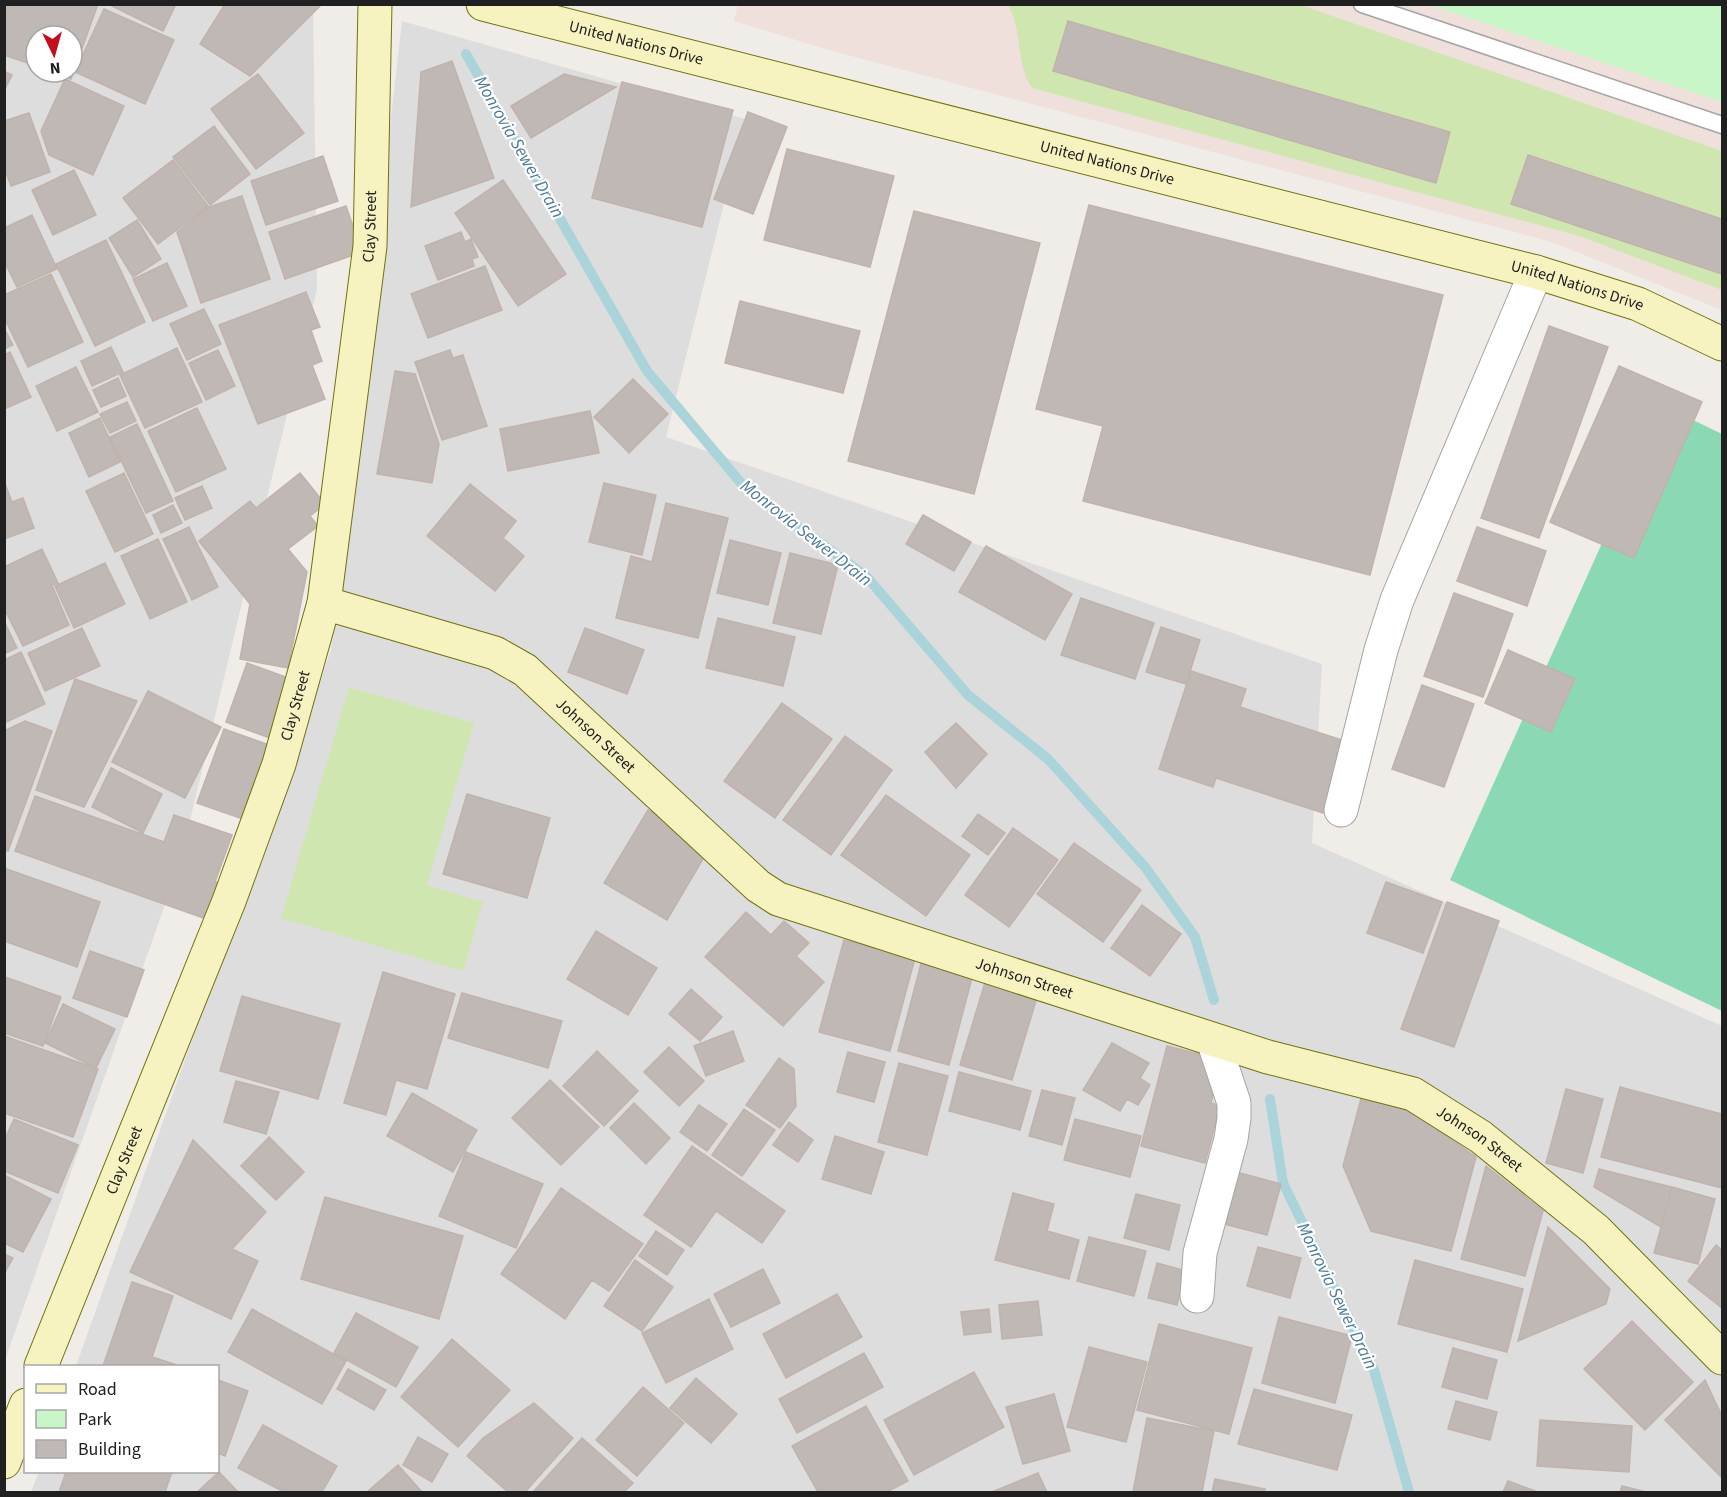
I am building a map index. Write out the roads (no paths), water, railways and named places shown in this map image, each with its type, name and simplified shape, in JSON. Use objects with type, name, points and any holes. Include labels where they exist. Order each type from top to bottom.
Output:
[{"type":"street","name":"Clay Street","points":[[41,1365],[229,901],[279,764],[324,603],[370,246],[375,4]]},
{"type":"street","name":"United Nations Drive","points":[[483,4],[1536,272],[1638,304],[1722,344]]},
{"type":"street","points":[[1341,810],[1381,650],[1397,600],[1536,272]]},
{"type":"street","name":"Johnson Street","points":[[324,603],[495,653],[525,670],[758,886],[778,899],[1268,1057],[1413,1094],[1481,1137],[1596,1230],[1722,1358]]},
{"type":"street","points":[[1197,1296],[1200,1253],[1231,1139],[1234,1118],[1234,1103],[1213,1040]]},
{"type":"street","points":[[4,1462],[24,1410]]},
{"type":"lane","points":[[1362,4],[1722,125]]},
{"type":"waterway","name":"Monrovia Sewer Drain","points":[[466,54],[647,371],[746,489],[866,576],[968,695],[1048,759],[1145,867],[1195,937],[1214,1000]]},
{"type":"waterway","name":"Monrovia Sewer Drain","points":[[1270,1099],[1283,1183],[1374,1370],[1409,1492]]}]
